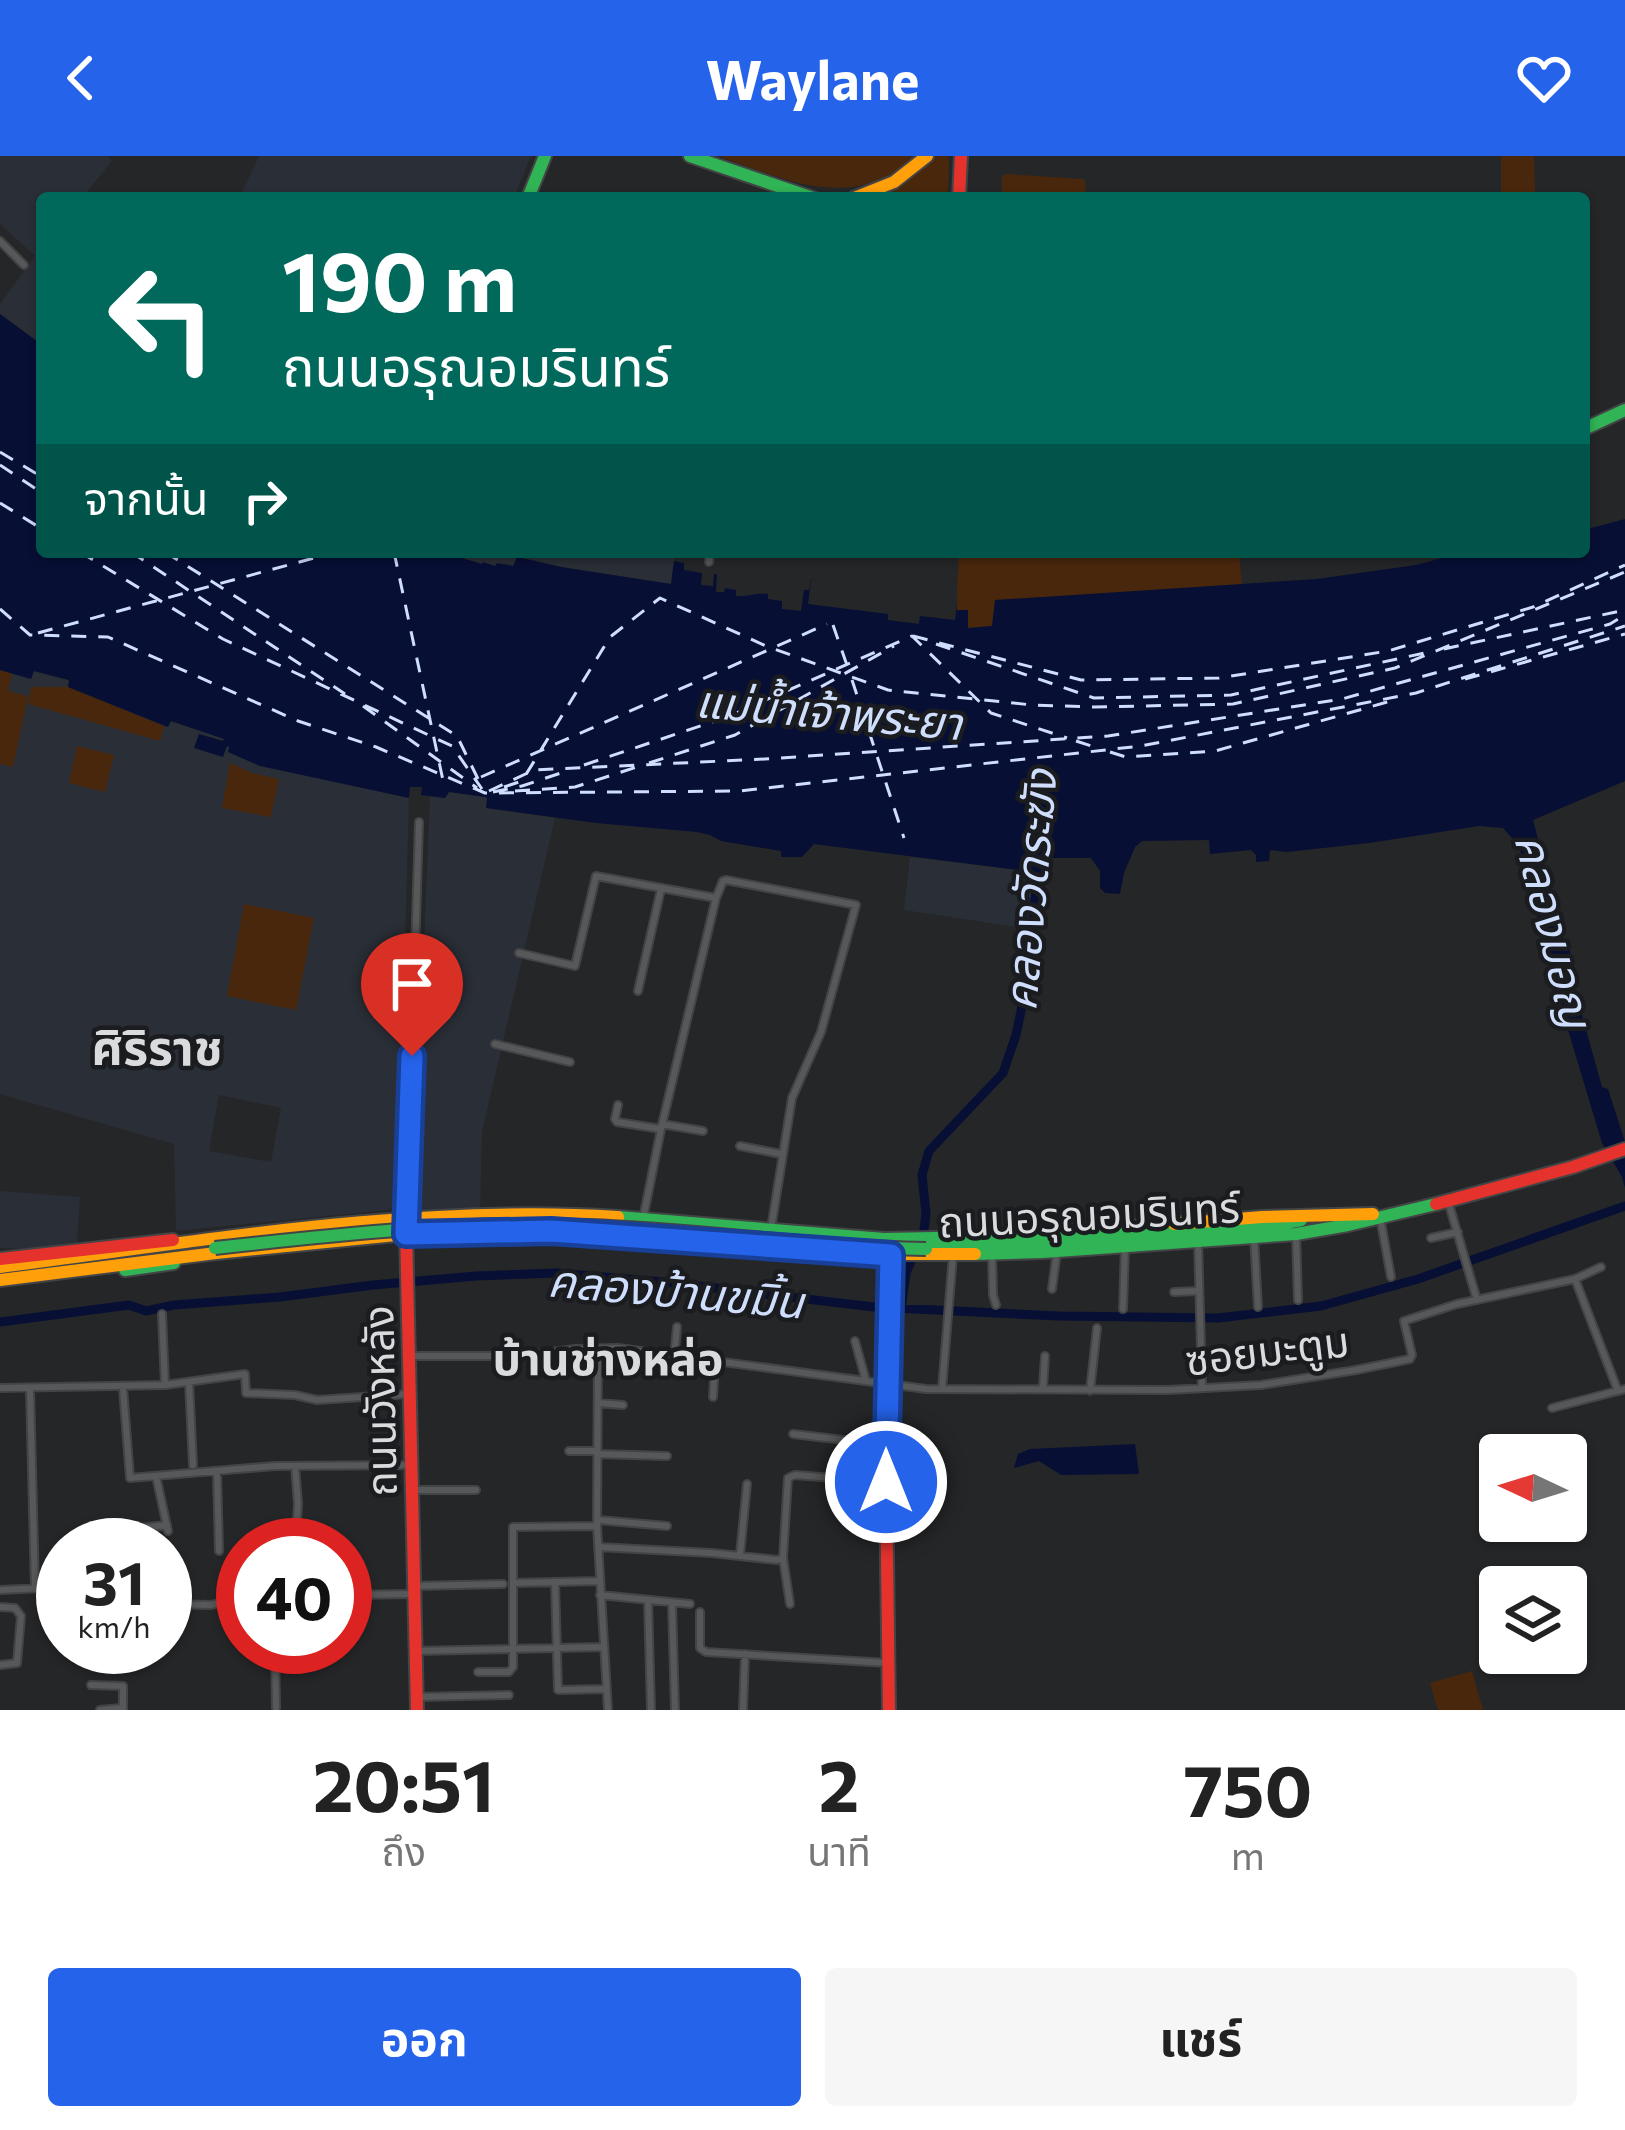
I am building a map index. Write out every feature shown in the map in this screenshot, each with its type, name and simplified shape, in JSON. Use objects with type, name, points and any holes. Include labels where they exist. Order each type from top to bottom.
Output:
[{"type":"main road","points":[[530,192],[545,156]]},
{"type":"main road","points":[[690,156],[795,192]]},
{"type":"main road","points":[[873,192],[904,176],[927,156]]},
{"type":"main road","points":[[959,192],[961,156]]},
{"type":"main road","points":[[1590,426],[1625,410]]},
{"type":"main road","name":"ถนนอรุณอมรินทร์","points":[[0,1273],[192,1249],[560,1215],[892,1239],[1040,1235],[1253,1217],[1330,1221],[1385,1216],[1448,1201],[1625,1148]]},
{"type":"main road","points":[[0,1273],[351,1231],[440,1226],[592,1226],[902,1249],[1019,1245],[1330,1221]]},
{"type":"main road","name":"ถนนอรุณอมรินทร์","points":[[406,1227],[551,1231],[953,1256],[1296,1234],[1330,1221]]},
{"type":"main road","name":"ถนนวังหลัง","points":[[406,1227],[417,1704]]},
{"type":"main road","points":[[769,1246],[771,1229]]},
{"type":"main road","points":[[889,1710],[886,1386],[889,1308],[898,1255],[892,1239]]},
{"type":"main road","points":[[0,1273],[155,1240],[192,1249]]},
{"type":"main road","points":[[0,1273],[151,1268],[192,1249]]},
{"type":"street","points":[[0,241],[24,265]]},
{"type":"street","points":[[709,558],[709,562]]},
{"type":"street","name":"ถนนวังหลัง","points":[[406,1227],[419,822]]},
{"type":"street","points":[[518,952],[575,966],[596,875],[716,898]]},
{"type":"street","points":[[643,1220],[661,1126],[723,880],[856,904],[821,1032],[792,1099],[771,1229]]},
{"type":"street","points":[[638,991],[661,887]]},
{"type":"street","points":[[495,1044],[570,1062]]},
{"type":"street","points":[[618,1105],[617,1122],[703,1131]]},
{"type":"street","points":[[740,1146],[782,1154]]},
{"type":"street","points":[[1448,1201],[1478,1300]]},
{"type":"street","points":[[1385,1216],[1391,1277]]},
{"type":"street","points":[[1431,1238],[1458,1232]]},
{"type":"street","points":[[1296,1234],[1298,1300]]},
{"type":"street","points":[[1254,1237],[1258,1307]]},
{"type":"street","points":[[1198,1240],[1202,1388]]},
{"type":"street","points":[[1123,1309],[1125,1246]]},
{"type":"street","points":[[1052,1289],[1057,1251]]},
{"type":"street","points":[[992,1254],[996,1305]]},
{"type":"street","points":[[942,1389],[953,1256]]},
{"type":"street","name":"ซอยมะตูม","points":[[411,1356],[522,1356],[618,1348],[886,1386],[942,1389],[1090,1391],[1261,1384],[1410,1359],[1404,1321],[1575,1279],[1600,1267]]},
{"type":"street","points":[[1552,1408],[1621,1390],[1575,1279]]},
{"type":"street","points":[[1174,1292],[1199,1291]]},
{"type":"street","points":[[162,1314],[165,1385]]},
{"type":"street","points":[[674,1358],[677,1327]]},
{"type":"street","points":[[1090,1391],[1097,1328]]},
{"type":"street","points":[[855,1341],[866,1381]]},
{"type":"street","points":[[598,1349],[597,1523],[608,1710]]},
{"type":"street","points":[[1043,1388],[1045,1356]]},
{"type":"street","points":[[713,1396],[715,1363]]},
{"type":"street","points":[[0,1388],[165,1385],[245,1374],[246,1393],[317,1400],[411,1394]]},
{"type":"street","points":[[189,1382],[193,1465]]},
{"type":"street","points":[[123,1387],[128,1478],[296,1466],[412,1465]]},
{"type":"street","points":[[0,1590],[35,1589],[30,1389]]},
{"type":"street","points":[[598,1403],[623,1405]]},
{"type":"street","points":[[793,1434],[886,1444]]},
{"type":"street","points":[[569,1451],[667,1456]]},
{"type":"street","points":[[296,1466],[296,1518]]},
{"type":"street","points":[[217,1471],[218,1518]]},
{"type":"street","points":[[790,1604],[783,1558],[790,1475],[886,1482]]},
{"type":"street","points":[[155,1476],[166,1518]]},
{"type":"street","points":[[740,1556],[747,1484]]},
{"type":"street","points":[[412,1490],[476,1490]]},
{"type":"street","points":[[478,1672],[512,1670],[508,1584],[513,1527],[667,1526]]},
{"type":"street","points":[[598,1547],[783,1558]]},
{"type":"street","points":[[372,1593],[599,1581]]},
{"type":"street","points":[[555,1582],[558,1690],[605,1689]]},
{"type":"street","points":[[600,1595],[689,1604]]},
{"type":"street","points":[[648,1600],[651,1710]]},
{"type":"street","points":[[672,1603],[675,1710]]},
{"type":"street","points":[[0,1607],[20,1611],[17,1663],[0,1664]]},
{"type":"street","points":[[700,1612],[702,1651],[888,1663]]},
{"type":"street","points":[[416,1651],[603,1647]]},
{"type":"street","points":[[743,1710],[745,1654]]},
{"type":"street","points":[[275,1674],[276,1708]]},
{"type":"street","points":[[91,1685],[123,1686],[122,1709],[100,1710]]},
{"type":"street","points":[[417,1704],[509,1695]]},
{"type":"shaded area","points":[[0,156],[108,156],[112,161],[87,192],[36,192],[36,341],[0,314],[0,304],[35,256],[0,224]]},
{"type":"shaded area","points":[[259,156],[531,156],[516,192],[242,192]]},
{"type":"shaded area","points":[[718,156],[917,156],[868,184],[844,188],[795,182]]},
{"type":"shaded area","points":[[936,156],[949,159],[948,192],[887,192],[903,185]]},
{"type":"shaded area","points":[[1501,156],[1534,156],[1535,192],[1501,192]]},
{"type":"shaded area","points":[[1002,176],[1083,179],[1086,192],[1002,192]]},
{"type":"shaded area","points":[[462,558],[517,558],[514,566],[482,565]]},
{"type":"shaded area","points":[[526,558],[674,558],[671,584]]},
{"type":"shaded area","points":[[959,558],[1240,558],[1242,586],[995,600],[993,626],[967,628],[956,610]]},
{"type":"shaded area","points":[[0,670],[31,678],[33,671],[70,681],[69,688],[167,727],[170,721],[224,738],[303,773],[409,798],[398,1204],[388,1210],[176,1231],[174,1144],[0,1094]],"holes":[[[219,1095],[281,1108],[271,1162],[209,1151]]]},
{"type":"shaded area","points":[[0,670],[12,674],[8,691],[28,696],[13,767],[0,764]]},
{"type":"shaded area","points":[[31,687],[68,687],[164,726],[160,741],[28,704]]},
{"type":"shaded area","points":[[77,746],[114,755],[105,792],[69,783]]},
{"type":"shaded area","points":[[230,763],[279,779],[271,817],[222,808]]},
{"type":"shaded area","points":[[449,792],[487,797],[487,808],[555,818],[482,1132],[480,1212],[411,1214],[430,796],[445,798]]},
{"type":"shaded area","points":[[910,857],[1035,872],[1029,929],[904,910]]},
{"type":"shaded area","points":[[244,904],[314,918],[296,1010],[227,996]]},
{"type":"shaded area","points":[[0,1191],[80,1197],[77,1243],[0,1248]]},
{"type":"shaded area","points":[[1472,1671],[1483,1710],[1438,1710],[1430,1683]]},
{"type":"water","points":[[0,314],[36,341],[36,558],[462,558],[513,566],[521,558],[671,584],[674,561],[684,563],[684,570],[702,573],[701,585],[713,586],[717,574],[716,592],[725,588],[736,590],[736,596],[768,594],[768,599],[782,601],[782,609],[801,611],[811,579],[957,602],[957,610],[968,610],[968,628],[992,626],[995,600],[1317,579],[1442,558],[1590,558],[1590,528],[1625,519],[1625,781],[1533,820],[1602,1087],[1608,1089],[1625,1142],[1625,1188],[1602,1143],[1519,846],[1503,828],[1479,826],[1369,843],[1270,850],[1269,861],[1256,862],[1251,850],[1210,854],[1209,840],[1142,841],[1124,873],[1120,894],[1105,893],[1091,858],[1052,858],[1041,873],[814,844],[802,857],[781,857],[781,851],[697,832],[486,808],[485,797],[449,792],[445,798],[421,795],[422,787],[410,787],[409,798],[260,766],[228,752],[227,746],[223,757],[194,748],[199,734],[224,739],[171,721],[168,727],[68,687],[69,680],[34,671],[31,679],[0,670]]},
{"type":"water","points":[[1135,1444],[1139,1474],[1061,1475],[1039,1461],[1014,1468],[1018,1454],[1030,1449]]},
{"type":"pier","points":[[811,579],[958,596],[955,620],[920,616],[919,624],[888,620],[888,614],[808,604]]},
{"type":"waterway","name":"คลองวัดระฆัง","points":[[901,1308],[906,1273],[924,1230],[922,1175],[929,1151],[1003,1073],[1016,1035],[1026,987],[1039,860]]},
{"type":"waterway","name":"คลองบ้านขมิ้น","points":[[0,1322],[129,1305],[146,1311],[373,1285],[556,1273],[874,1307],[1218,1318],[1321,1306],[1418,1279],[1625,1206]]},
{"type":"ferry route","points":[[0,452],[36,473]]},
{"type":"ferry route","points":[[0,465],[36,489]]},
{"type":"ferry route","points":[[0,503],[36,525]]},
{"type":"ferry route","points":[[90,558],[223,639],[452,746],[482,789]]},
{"type":"ferry route","points":[[140,558],[345,694]]},
{"type":"ferry route","points":[[175,558],[457,736],[479,781]]},
{"type":"ferry route","points":[[38,633],[314,558]]},
{"type":"ferry route","points":[[395,558],[444,785]]},
{"type":"ferry route","points":[[913,636],[1081,680],[1219,678],[1388,651],[1533,607],[1625,565]]},
{"type":"ferry route","points":[[504,787],[522,781],[610,637],[660,598],[766,646],[888,690],[1032,705],[1233,704],[1395,668],[1625,572]]},
{"type":"ferry route","points":[[0,609],[30,635],[108,637],[298,721],[376,747],[485,793],[739,791],[1141,746],[1416,693],[1625,626]]},
{"type":"ferry route","points":[[1444,649],[1625,610]]},
{"type":"ferry route","points":[[489,791],[534,770],[1108,736],[1342,699],[1610,624],[1625,615]]},
{"type":"ferry route","points":[[481,777],[827,624]]},
{"type":"ferry route","points":[[833,625],[849,671]]},
{"type":"ferry route","points":[[1465,679],[1625,634]]},
{"type":"ferry route","points":[[584,765],[727,717],[912,636],[991,713],[1067,738]]},
{"type":"ferry route","points":[[936,644],[1094,698],[1231,695],[1429,652]]},
{"type":"ferry route","points":[[649,763],[735,735],[894,646]]},
{"type":"ferry route","points":[[852,680],[904,838]]},
{"type":"ferry route","points":[[1110,752],[1126,757],[1215,751],[1398,699]]},
{"type":"ferry route","points":[[363,706],[477,788]]},
{"type":"ferry route","points":[[1076,741],[1101,749]]},
{"type":"ferry route","points":[[515,791],[575,787],[640,766]]},
{"type":"ferry route","points":[[493,792],[570,770]]},
{"type":"traffic: fast","points":[[530,192],[545,156]]},
{"type":"traffic: fast","points":[[690,156],[795,192]]},
{"type":"traffic: fast","points":[[1590,426],[1625,410]]},
{"type":"traffic: fast","points":[[975,1254],[1296,1234],[1436,1204]]},
{"type":"traffic: fast","points":[[618,1217],[884,1239],[1174,1224]]},
{"type":"traffic: fast","points":[[926,1249],[1089,1241],[1301,1220]]},
{"type":"traffic: fast","points":[[215,1248],[401,1230],[542,1225],[926,1249]]},
{"type":"traffic: fast","points":[[125,1270],[174,1263]]},
{"type":"traffic: slow","points":[[869,192],[894,182],[927,156]]},
{"type":"traffic: slow","points":[[0,1267],[385,1220],[541,1214],[618,1217]]},
{"type":"traffic: slow","points":[[1174,1224],[1373,1214]]},
{"type":"traffic: slow","points":[[0,1280],[406,1234],[551,1231],[862,1254],[975,1254]]},
{"type":"traffic: jam","points":[[959,192],[961,156]]},
{"type":"traffic: jam","points":[[1436,1204],[1625,1149]]},
{"type":"traffic: jam","points":[[406,1230],[417,1710]]},
{"type":"traffic: jam","points":[[0,1259],[173,1240]]},
{"type":"traffic: jam","points":[[889,1710],[886,1482],[891,1254]]},
{"type":"district","name":"ศิริราช","points":[[157,1045]]},
{"type":"district","name":"บ้านช่างหล่อ","points":[[608,1356]]},
{"type":"route","points":[[412,1056],[406,1234],[551,1231],[891,1255],[886,1482]]},
{"type":"water label","name":"แม่น้ำเจ้าพระยา","points":[[829,710]]},
{"type":"water label","name":"คลองมอญ","points":[[1556,930]]}]
